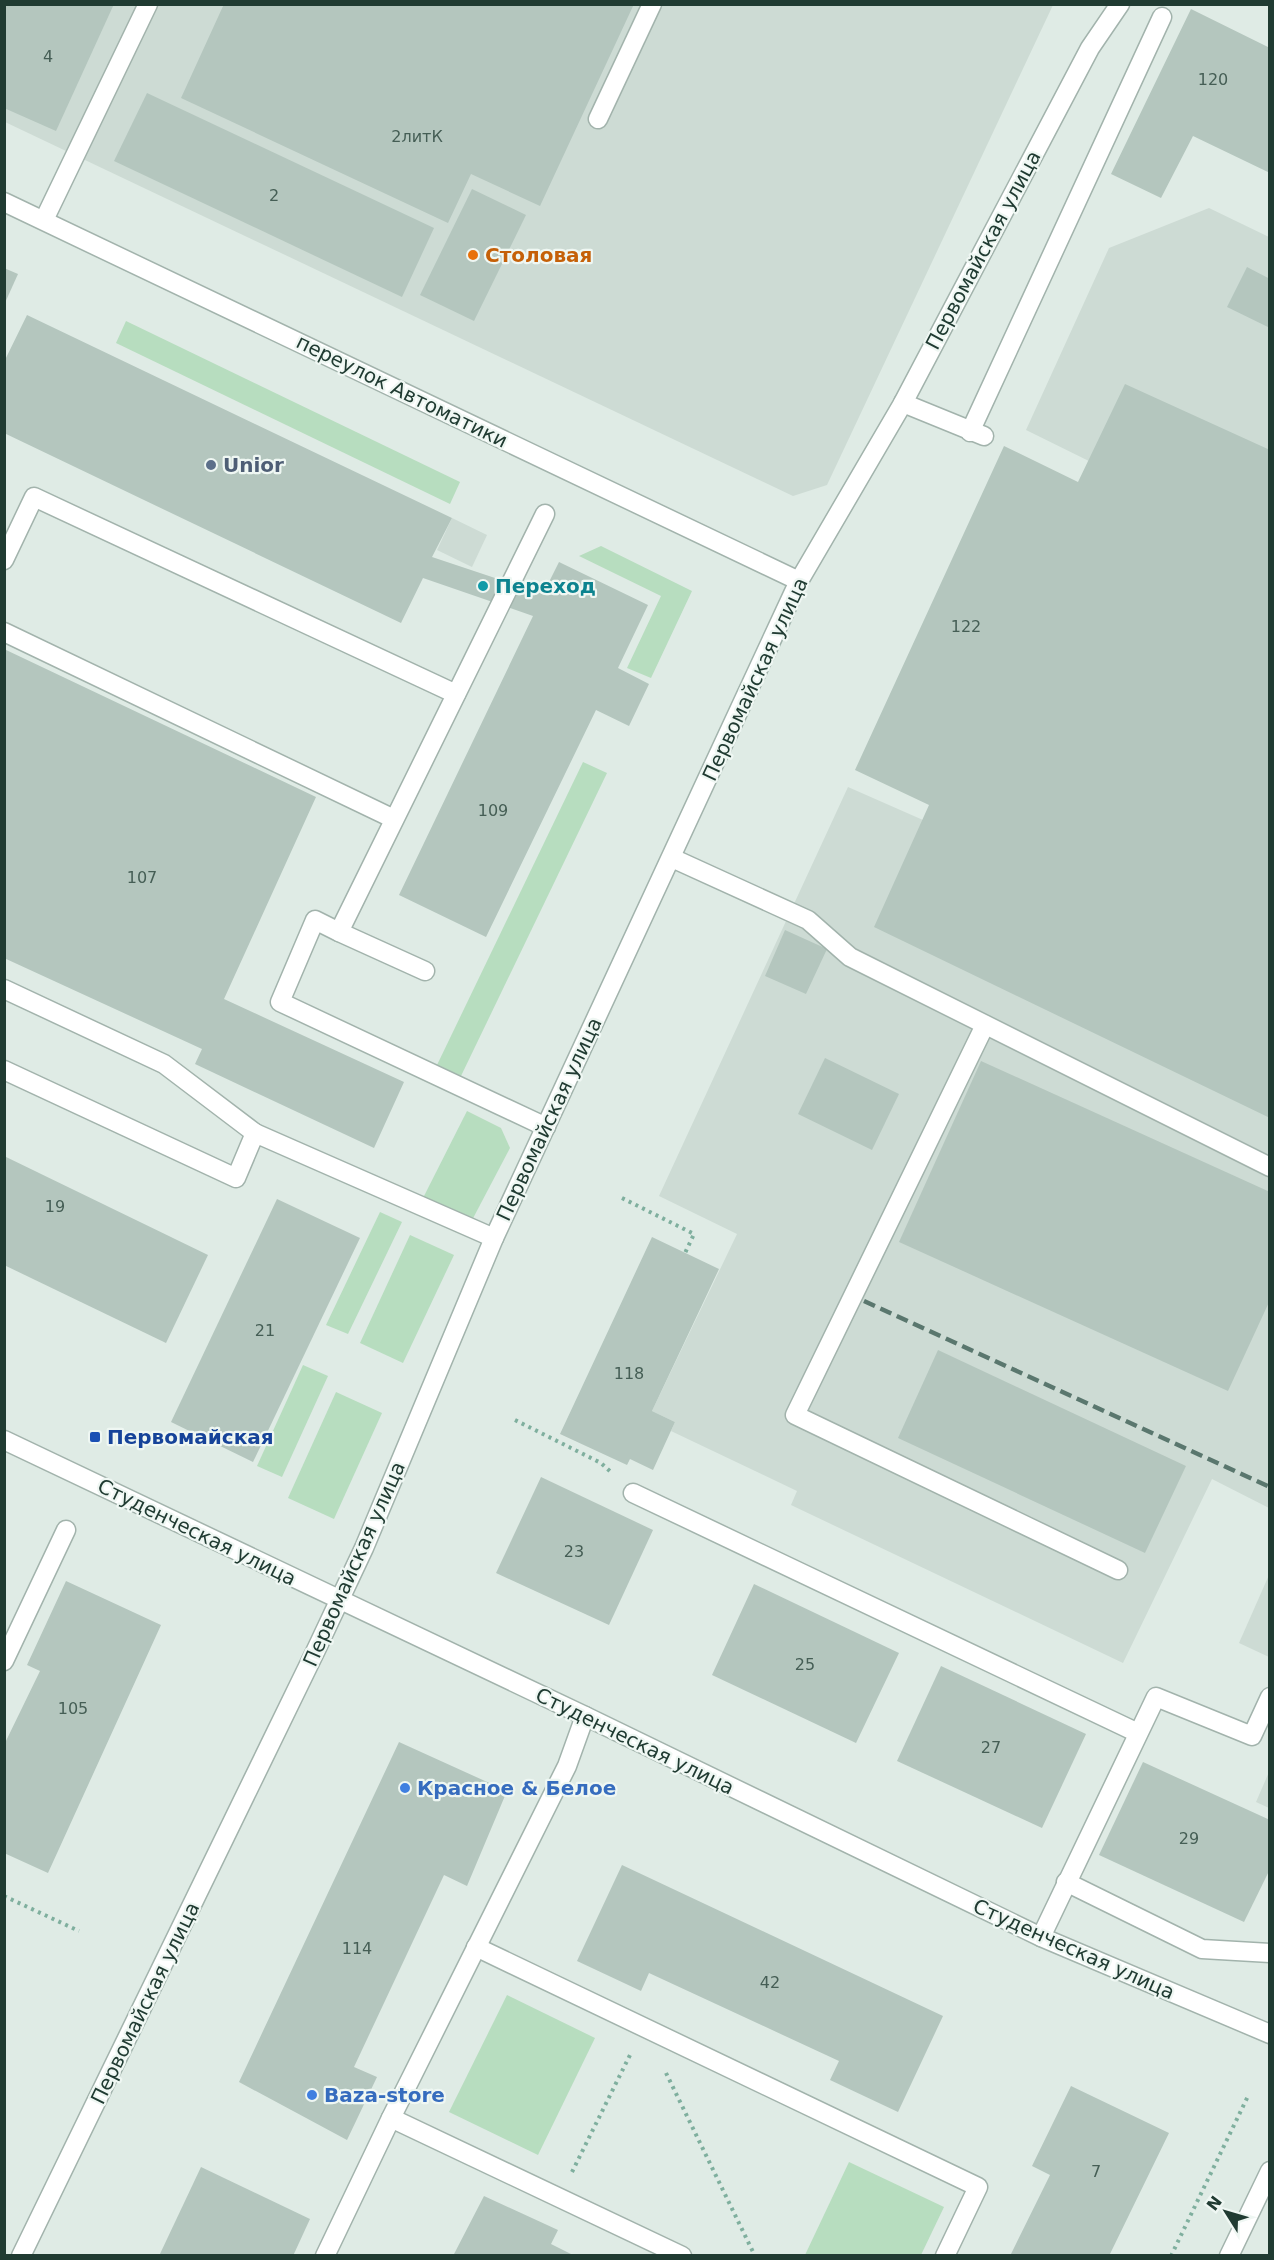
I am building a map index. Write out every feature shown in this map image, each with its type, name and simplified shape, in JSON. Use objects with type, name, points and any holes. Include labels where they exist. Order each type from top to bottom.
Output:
[{"type":"street","points":[[44,220],[148,4]]},
{"type":"street","points":[[597,119],[652,4]]},
{"type":"street","name":"Первомайская улица","points":[[21,2256],[364,1548],[494,1238],[799,581],[903,403],[1090,48],[1120,4]]},
{"type":"street","points":[[903,403],[977,434],[1162,17]]},
{"type":"street","name":"переулок Автоматики","points":[[4,202],[799,581]]},
{"type":"street","points":[[4,560],[34,497],[456,694]]},
{"type":"street","points":[[339,932],[545,514]]},
{"type":"street","points":[[4,632],[394,819]]},
{"type":"street","points":[[672,858],[808,920],[850,957],[1269,1167]]},
{"type":"street","points":[[425,971],[315,920],[280,1002],[546,1127]]},
{"type":"street","points":[[4,989],[164,1064],[255,1133],[494,1238]]},
{"type":"street","points":[[985,1024],[795,1415],[1118,1570]]},
{"type":"street","points":[[4,1070],[236,1178],[255,1133]]},
{"type":"street","name":"Студенческая улица","points":[[4,1440],[585,1716],[1041,1937],[1269,2034]]},
{"type":"street","points":[[633,1493],[1138,1733]]},
{"type":"street","points":[[4,1661],[66,1530]]},
{"type":"street","points":[[1041,1937],[1156,1697],[1252,1736],[1269,1697]]},
{"type":"street","points":[[325,2256],[390,2118],[567,1766],[585,1716]]},
{"type":"street","points":[[1066,1882],[1202,1948],[1269,1953]]},
{"type":"street","points":[[477,1947],[978,2187],[945,2256]]},
{"type":"street","points":[[390,2118],[682,2256]]},
{"type":"street","points":[[1229,2256],[1269,2170]]},
{"type":"path","points":[[622,1198],[694,1234],[685,1253]]},
{"type":"path","points":[[515,1420],[601,1462],[633,1493]]},
{"type":"path","points":[[4,1896],[79,1931]]},
{"type":"path","points":[[560,2198],[643,2027]]},
{"type":"path","points":[[643,2027],[755,2256]]},
{"type":"path","points":[[1171,2256],[1249,2094]]},
{"type":"shaded area","points":[[4,5],[1053,5],[827,485],[793,496],[5,122]]},
{"type":"shaded area","points":[[1209,208],[1269,237],[1269,1508],[1212,1479],[1123,1663],[791,1505],[797,1491],[671,1431],[675,1422],[652,1411],[737,1234],[659,1196],[848,787],[923,820],[1099,466],[1026,430],[1109,248]]},
{"type":"shaded area","points":[[452,518],[487,535],[472,567],[437,550]]},
{"type":"shaded area","points":[[1269,1575],[1270,1657],[1239,1643]]},
{"type":"shaded area","points":[[1269,1772],[1269,1808],[1256,1802]]},
{"type":"green space","points":[[126,321],[460,482],[450,504],[116,343]]},
{"type":"green space","points":[[601,546],[692,591],[651,678],[627,668],[661,596],[579,556]]},
{"type":"green space","points":[[583,762],[607,773],[461,1076],[437,1065]]},
{"type":"green space","points":[[467,1111],[501,1128],[510,1148],[470,1224],[422,1200]]},
{"type":"green space","points":[[380,1212],[402,1222],[348,1334],[326,1325]]},
{"type":"green space","points":[[410,1235],[454,1255],[403,1363],[360,1343]]},
{"type":"green space","points":[[303,1365],[328,1376],[282,1477],[257,1466]]},
{"type":"green space","points":[[336,1392],[382,1413],[334,1519],[288,1498]]},
{"type":"green space","points":[[507,1995],[595,2038],[538,2155],[449,2112]]},
{"type":"green space","points":[[849,2162],[944,2207],[921,2255],[805,2255]]},
{"type":"building","points":[[4,4],[114,4],[56,131],[4,108]]},
{"type":"building","points":[[224,4],[634,4],[540,206],[471,174],[448,223],[181,98]]},
{"type":"building","points":[[1191,9],[1270,48],[1270,173],[1193,136],[1161,198],[1111,174]]},
{"type":"building","points":[[147,93],[434,228],[402,297],[114,161]]},
{"type":"building","name":"Столовая","points":[[472,189],[526,215],[474,321],[420,295]]},
{"type":"building","points":[[1247,267],[1270,279],[1270,328],[1227,307]]},
{"type":"building","points":[[4,268],[18,274],[4,305]]},
{"type":"building","points":[[27,315],[452,518],[432,557],[543,594],[559,562],[648,605],[618,668],[649,684],[629,726],[596,710],[486,937],[399,895],[533,616],[423,578],[401,623],[4,433],[4,362]]},
{"type":"building","points":[[1125,384],[1270,450],[1270,1118],[874,927],[929,805],[855,770],[1004,446],[1078,482]]},
{"type":"building","points":[[4,649],[316,797],[224,999],[404,1082],[374,1148],[195,1064],[202,1049],[4,958]]},
{"type":"building","points":[[785,930],[827,949],[806,994],[765,976]]},
{"type":"building","points":[[825,1058],[899,1094],[872,1150],[798,1114]]},
{"type":"building","points":[[981,1061],[1270,1192],[1270,1300],[1228,1391],[899,1242]]},
{"type":"building","points":[[4,1156],[208,1255],[166,1343],[4,1265]]},
{"type":"building","points":[[277,1199],[360,1238],[253,1462],[171,1422]]},
{"type":"building","points":[[652,1237],[719,1269],[652,1411],[675,1422],[653,1470],[630,1459],[627,1465],[560,1434]]},
{"type":"building","points":[[938,1350],[1186,1466],[1145,1553],[898,1438]]},
{"type":"building","points":[[541,1477],[653,1530],[609,1625],[496,1573]]},
{"type":"building","points":[[66,1581],[161,1625],[48,1873],[4,1853],[4,1745],[40,1671],[27,1665]]},
{"type":"building","points":[[754,1584],[899,1653],[856,1743],[712,1675]]},
{"type":"building","points":[[941,1666],[1086,1734],[1042,1828],[897,1761]]},
{"type":"building","points":[[399,1742],[507,1791],[467,1886],[444,1875],[354,2067],[377,2077],[347,2140],[239,2082]]},
{"type":"building","points":[[1143,1762],[1270,1820],[1270,1869],[1244,1922],[1099,1855]]},
{"type":"building","points":[[622,1865],[943,2016],[898,2112],[830,2080],[839,2061],[649,1973],[641,1991],[577,1961]]},
{"type":"building","points":[[1071,2086],[1169,2133],[1109,2256],[1010,2256],[1050,2175],[1032,2166]]},
{"type":"building","points":[[201,2167],[310,2219],[293,2256],[159,2256]]},
{"type":"building","points":[[484,2196],[558,2230],[551,2244],[575,2256],[453,2256]]},
{"type":"railway","points":[[864,1301],[1270,1487]]},
{"type":"place","name":"Столовая","points":[[473,255]]},
{"type":"place","name":"Unior","points":[[211,465]]},
{"type":"place","name":"Переход","points":[[483,586]]},
{"type":"place","name":"Первомайская","points":[[95,1437]]},
{"type":"place","name":"Красное & Белое","points":[[405,1788]]},
{"type":"place","name":"Baza-store","points":[[312,2095]]}]
